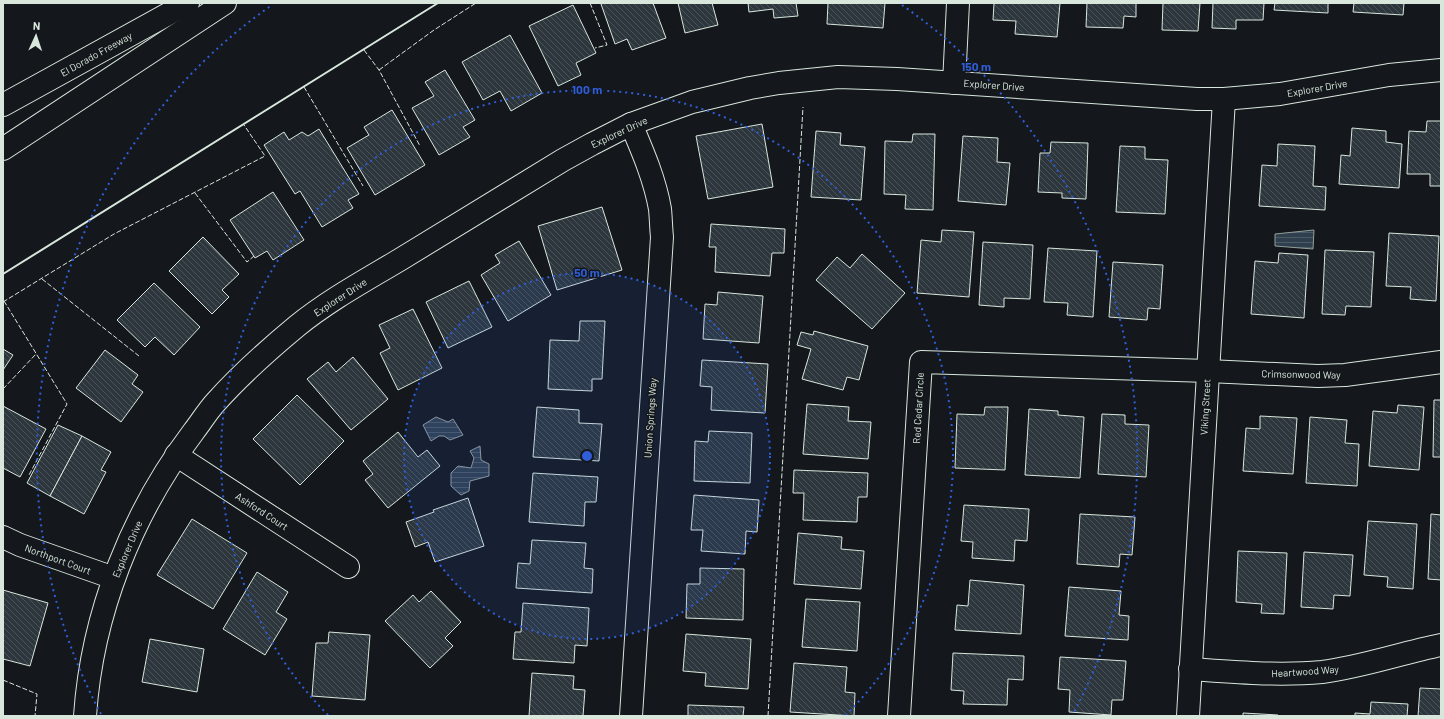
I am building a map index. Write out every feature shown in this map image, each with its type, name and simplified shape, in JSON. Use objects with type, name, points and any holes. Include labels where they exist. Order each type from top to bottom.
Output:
[{"type":"main road","name":"El Dorado Freeway","points":[[3,105],[188,3]]},
{"type":"main road","points":[[3,149],[225,3]]},
{"type":"main road","points":[[954,83],[958,3]]},
{"type":"main road","name":"Explorer Drive","points":[[85,716],[90,666],[104,610],[114,578],[138,520],[151,494],[176,455],[214,404],[254,362],[298,325],[346,292],[563,160],[632,124],[692,102],[750,88],[779,82],[838,78],[897,79],[1197,99],[1224,99],[1280,94],[1389,75],[1441,70]]},
{"type":"main road","name":"Viking Street","points":[[1188,716],[1224,99]]},
{"type":"main road","name":"Union Springs Way","points":[[631,716],[662,237],[660,210],[654,182],[632,124]]},
{"type":"main road","name":"Red Cedar Circle","points":[[899,716],[920,362],[1208,371]]},
{"type":"main road","name":"Crimsonwood Way","points":[[1208,371],[1318,376],[1346,375],[1441,362]]},
{"type":"main road","name":"Ashford Court","points":[[176,455],[348,567]]},
{"type":"main road","name":"Northport Court","points":[[3,537],[20,545],[114,578]]},
{"type":"main road","name":"Heartwood Way","points":[[1190,669],[1293,674],[1323,672],[1352,667],[1441,645]]},
{"type":"water","points":[[1314,230],[1313,249],[1275,246],[1275,234]]},
{"type":"water","points":[[436,417],[448,422],[453,419],[463,435],[450,440],[444,436],[439,436],[431,441],[423,425]]},
{"type":"water","points":[[480,446],[481,460],[489,464],[489,476],[470,481],[469,491],[461,495],[451,486],[451,473],[458,466],[471,468],[474,458],[470,451]]},
{"type":"building","points":[[653,3],[666,38],[632,50],[627,39],[615,44],[601,4]]},
{"type":"building","points":[[678,3],[712,3],[718,25],[685,33]]},
{"type":"building","points":[[748,3],[796,3],[798,16],[774,18],[773,9],[749,12]]},
{"type":"building","points":[[828,3],[885,3],[883,28],[827,24]]},
{"type":"building","points":[[994,3],[1060,3],[1057,37],[1015,34],[1016,21],[993,20]]},
{"type":"building","points":[[1087,3],[1136,3],[1136,17],[1124,16],[1123,28],[1086,27]]},
{"type":"building","points":[[1163,3],[1200,3],[1198,31],[1162,30]]},
{"type":"building","points":[[1213,3],[1264,3],[1263,20],[1236,20],[1236,29],[1212,28]]},
{"type":"building","points":[[1275,3],[1328,3],[1328,13],[1274,10]]},
{"type":"building","points":[[1354,3],[1404,3],[1403,15],[1353,12]]},
{"type":"building","points":[[573,5],[596,53],[576,63],[581,75],[558,86],[529,26]]},
{"type":"building","points":[[510,35],[542,93],[511,111],[500,91],[483,100],[462,62]]},
{"type":"building","points":[[445,70],[475,120],[463,127],[470,137],[439,155],[412,108],[434,96],[425,82]]},
{"type":"building","points":[[392,110],[425,165],[375,195],[347,148],[369,135],[364,127]]},
{"type":"building","points":[[1427,121],[1441,121],[1441,186],[1430,186],[1430,174],[1407,174],[1409,131],[1426,132]]},
{"type":"building","points":[[762,124],[773,187],[708,199],[696,136]]},
{"type":"building","points":[[1352,128],[1386,131],[1386,142],[1402,144],[1399,188],[1339,184],[1341,155],[1350,156]]},
{"type":"building","points":[[319,129],[359,194],[348,200],[353,208],[322,227],[300,191],[295,194],[264,145],[284,132],[289,140],[302,132],[308,136]]},
{"type":"building","points":[[816,131],[841,133],[840,145],[865,147],[861,200],[811,197]]},
{"type":"building","points":[[913,134],[935,134],[933,210],[905,209],[906,195],[884,194],[885,141],[912,142]]},
{"type":"building","points":[[963,136],[998,138],[997,162],[1010,163],[1006,205],[958,201]]},
{"type":"building","points":[[1051,142],[1088,143],[1086,199],[1062,198],[1062,193],[1038,192],[1040,153],[1050,153]]},
{"type":"building","points":[[1278,144],[1315,146],[1313,186],[1326,187],[1325,210],[1259,206],[1262,165],[1277,166]]},
{"type":"building","points":[[1120,146],[1145,147],[1145,159],[1168,160],[1165,214],[1116,212]]},
{"type":"building","points":[[273,192],[304,240],[273,260],[267,251],[255,258],[230,220]]},
{"type":"building","points":[[602,207],[622,270],[557,290],[538,226]]},
{"type":"building","points":[[711,224],[785,229],[784,253],[772,253],[770,276],[715,272],[716,247],[709,247]]},
{"type":"building","points":[[942,230],[974,232],[969,297],[917,293],[921,240],[941,242]]},
{"type":"building","points":[[1389,233],[1439,236],[1436,301],[1410,299],[1411,287],[1386,286]]},
{"type":"building","points":[[203,237],[239,274],[222,290],[229,297],[212,314],[169,271]]},
{"type":"building","points":[[519,241],[551,295],[508,321],[481,275],[500,263],[495,255]]},
{"type":"building","points":[[983,242],[1033,245],[1030,299],[1004,298],[1004,307],[979,305]]},
{"type":"building","points":[[1048,248],[1097,251],[1093,317],[1067,315],[1068,303],[1044,302]]},
{"type":"building","points":[[1325,250],[1374,252],[1371,307],[1346,306],[1345,315],[1322,314]]},
{"type":"building","points":[[1279,253],[1308,255],[1304,318],[1251,314],[1255,261],[1278,263]]},
{"type":"building","points":[[862,254],[905,293],[872,329],[816,280],[837,257],[850,268]]},
{"type":"building","points":[[1113,262],[1163,265],[1160,309],[1148,308],[1147,320],[1109,317]]},
{"type":"building","points":[[469,281],[492,327],[448,348],[426,302]]},
{"type":"building","points":[[154,283],[200,327],[174,355],[155,337],[145,347],[117,320]]},
{"type":"building","points":[[718,292],[763,296],[759,343],[703,339],[705,304],[717,305]]},
{"type":"building","points":[[413,309],[442,368],[398,390],[380,353],[390,348],[379,325]]},
{"type":"building","points":[[580,321],[605,321],[602,379],[592,379],[592,391],[548,389],[550,340],[579,341]]},
{"type":"building","points":[[814,331],[868,346],[859,380],[847,377],[843,390],[802,379],[811,349],[797,345],[801,332],[813,335]]},
{"type":"building","points":[[3,349],[13,355],[3,370]]},
{"type":"building","points":[[105,350],[138,375],[132,384],[143,392],[121,422],[76,388]]},
{"type":"building","points":[[353,357],[388,399],[351,430],[307,379],[328,362],[336,372]]},
{"type":"building","points":[[702,360],[768,364],[765,413],[711,410],[712,387],[700,386]]},
{"type":"building","points":[[297,395],[344,441],[300,485],[253,439]]},
{"type":"building","points":[[1434,400],[1441,400],[1441,457],[1433,457]]},
{"type":"building","points":[[807,404],[849,407],[848,421],[871,422],[868,459],[803,454]]},
{"type":"building","points":[[1398,405],[1424,407],[1419,470],[1369,466],[1373,411],[1397,413]]},
{"type":"building","points":[[3,406],[46,429],[20,477],[3,468]]},
{"type":"building","points":[[537,407],[579,410],[579,423],[602,424],[599,461],[533,457]]},
{"type":"building","points":[[985,407],[1008,407],[1005,470],[955,468],[957,414],[984,415]]},
{"type":"building","points":[[1029,409],[1058,411],[1058,415],[1084,417],[1080,478],[1025,475]]},
{"type":"building","points":[[1102,414],[1125,415],[1125,424],[1149,425],[1146,477],[1098,474]]},
{"type":"building","points":[[1260,416],[1297,418],[1293,474],[1243,471],[1246,428],[1260,429]]},
{"type":"building","points":[[1310,417],[1347,420],[1345,443],[1359,444],[1357,486],[1306,483]]},
{"type":"building","points":[[58,425],[82,436],[50,496],[27,483]]},
{"type":"building","points":[[709,431],[752,433],[750,483],[694,481],[695,441],[708,442]]},
{"type":"building","points":[[398,432],[418,457],[427,450],[440,466],[388,508],[365,480],[373,474],[363,461]]},
{"type":"building","points":[[82,436],[111,452],[101,470],[106,472],[84,514],[50,496]]},
{"type":"building","points":[[794,470],[868,473],[867,497],[858,497],[857,522],[803,520],[804,493],[793,493]]},
{"type":"building","points":[[533,473],[598,477],[596,502],[585,502],[584,526],[529,522]]},
{"type":"building","points":[[694,495],[759,500],[757,532],[746,531],[745,554],[701,551],[703,530],[691,530]]},
{"type":"building","points":[[468,498],[484,546],[435,562],[428,542],[415,547],[406,522],[434,512],[433,510]]},
{"type":"building","points":[[964,505],[1029,509],[1027,541],[1015,540],[1014,561],[972,558],[973,542],[961,541]]},
{"type":"building","points":[[1080,514],[1135,517],[1132,555],[1120,554],[1119,567],[1077,564]]},
{"type":"building","points":[[1431,514],[1441,515],[1441,580],[1428,579]]},
{"type":"building","points":[[192,519],[247,553],[213,609],[157,575]]},
{"type":"building","points":[[1368,521],[1417,524],[1413,589],[1387,587],[1388,577],[1364,575]]},
{"type":"building","points":[[798,533],[842,537],[841,549],[864,551],[861,589],[794,584]]},
{"type":"building","points":[[532,540],[586,543],[584,568],[593,569],[592,593],[516,588],[518,563],[530,564]]},
{"type":"building","points":[[1238,551],[1287,553],[1284,614],[1261,613],[1262,604],[1236,602]]},
{"type":"building","points":[[1304,552],[1353,555],[1350,596],[1334,595],[1333,609],[1301,607]]},
{"type":"building","points":[[700,568],[744,569],[743,620],[686,618],[687,584],[700,584]]},
{"type":"building","points":[[257,572],[288,592],[276,612],[287,619],[265,655],[223,629]]},
{"type":"building","points":[[970,580],[1024,585],[1021,634],[955,630],[957,605],[968,606]]},
{"type":"building","points":[[1069,587],[1121,591],[1119,615],[1129,616],[1128,640],[1065,636]]},
{"type":"building","points":[[3,590],[48,603],[30,666],[3,659]]},
{"type":"building","points":[[431,591],[461,622],[445,638],[453,646],[430,668],[385,621],[413,595],[419,602]]},
{"type":"building","points":[[806,599],[860,602],[857,651],[802,647]]},
{"type":"building","points":[[523,603],[589,608],[587,646],[575,645],[574,663],[513,659],[515,632],[521,632]]},
{"type":"building","points":[[329,632],[370,635],[365,700],[312,696],[316,643],[328,643]]},
{"type":"building","points":[[686,634],[751,639],[748,689],[705,686],[706,673],[683,671]]},
{"type":"building","points":[[150,639],[204,649],[197,692],[142,682]]},
{"type":"building","points":[[953,653],[1024,656],[1023,680],[1008,679],[1007,705],[963,704],[964,691],[951,690]]},
{"type":"building","points":[[1060,657],[1126,661],[1123,700],[1112,700],[1111,715],[1069,712],[1070,690],[1058,689]]},
{"type":"building","points":[[794,663],[847,667],[845,692],[855,693],[854,716],[790,712]]},
{"type":"building","points":[[532,673],[574,676],[573,689],[585,690],[583,716],[529,716]]},
{"type":"building","points":[[1420,688],[1441,689],[1441,716],[1418,716]]},
{"type":"building","points":[[1371,702],[1408,704],[1407,716],[1355,716],[1355,713],[1370,714]]},
{"type":"building","points":[[688,705],[744,707],[743,716],[688,716]]},
{"type":"building","points":[[1243,713],[1278,715],[1278,716],[1243,716]]},
{"type":"fence","points":[[379,70],[434,30],[476,3]]},
{"type":"fence","points":[[590,3],[607,45],[595,48]]},
{"type":"fence","points":[[364,50],[379,70],[420,146]]},
{"type":"fence","points":[[304,87],[363,186]]},
{"type":"fence","points":[[768,716],[803,107]]},
{"type":"fence","points":[[3,302],[114,234],[265,156],[244,125]]},
{"type":"fence","points":[[195,193],[247,262],[254,256]]},
{"type":"fence","points":[[42,279],[139,356]]},
{"type":"fence","points":[[4,301],[67,404],[29,475]]},
{"type":"fence","points":[[3,389],[36,354]]},
{"type":"fence","points":[[3,680],[37,694],[35,716]]},
{"type":"wall","points":[[3,274],[438,3]]}]
